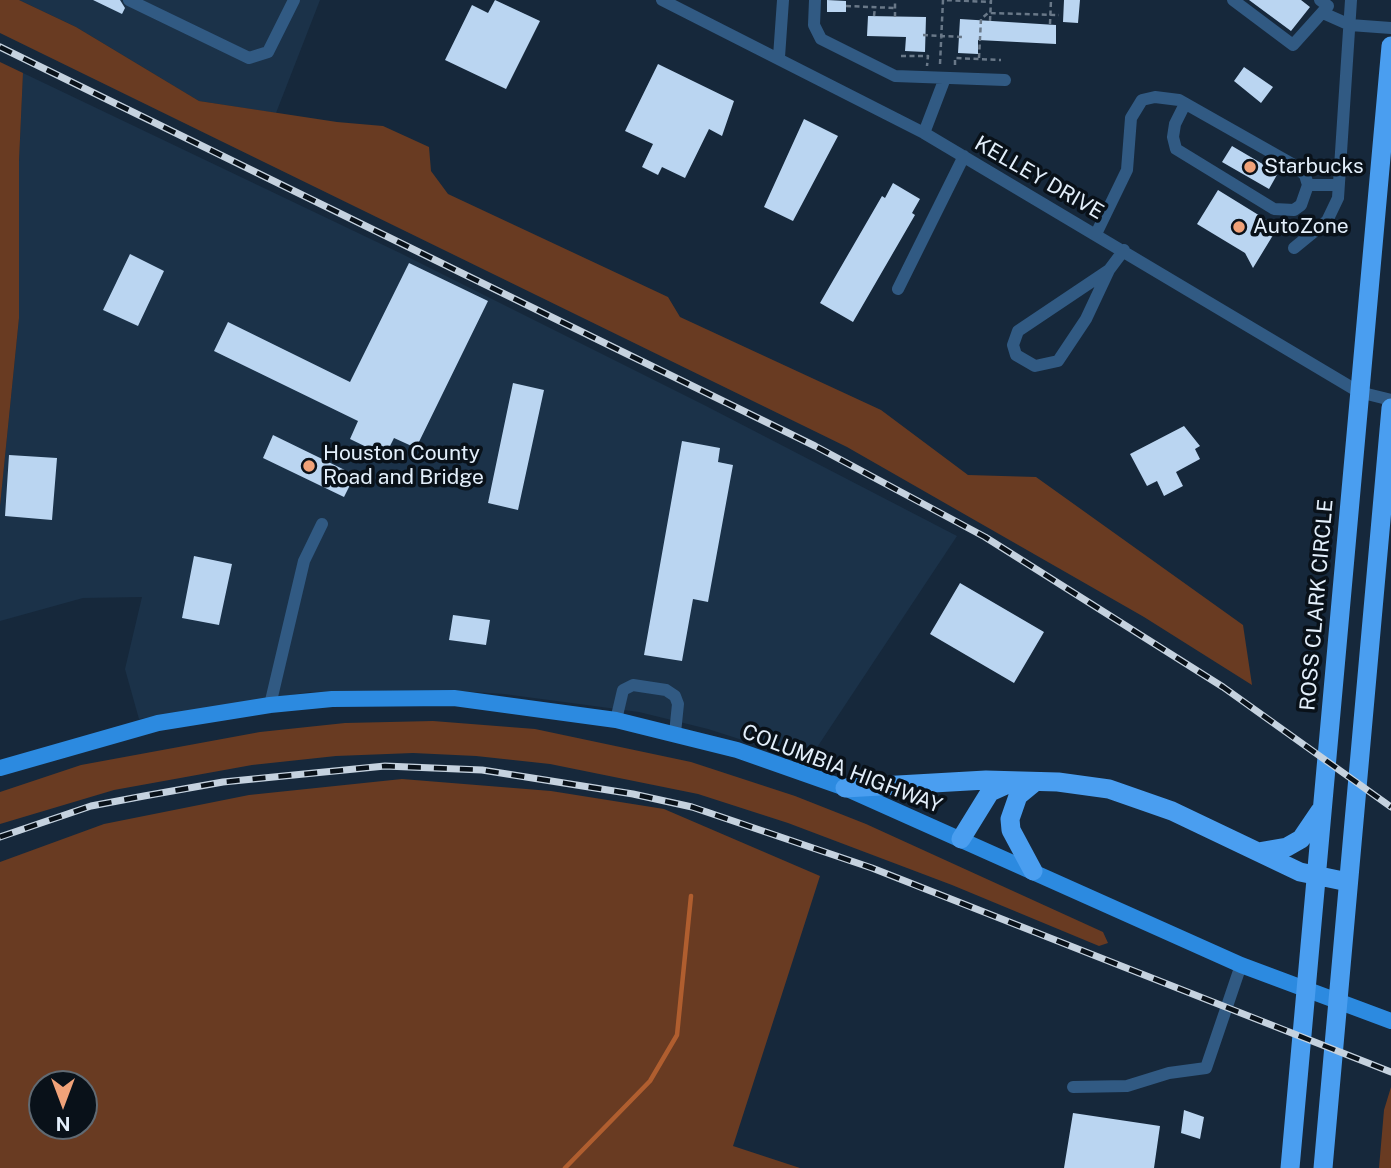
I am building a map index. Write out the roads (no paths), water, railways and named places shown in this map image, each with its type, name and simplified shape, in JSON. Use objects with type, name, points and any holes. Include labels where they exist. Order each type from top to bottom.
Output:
[{"type":"highway","name":"ROSS CLARK CIRCLE","points":[[1290,1168],[1391,47]]},
{"type":"highway","points":[[1323,1168],[1391,408]]},
{"type":"highway","points":[[845,788],[986,780],[1083,785],[1139,799],[1316,878],[1348,882]]},
{"type":"highway","points":[[961,839],[990,792],[1014,782]]},
{"type":"highway","points":[[1033,871],[1011,831],[1010,819],[1018,796],[1035,782]]},
{"type":"highway","points":[[1258,852],[1287,847],[1301,839],[1322,806]]},
{"type":"main road","name":"COLUMBIA HIGHWAY","points":[[0,768],[158,723],[270,705],[373,697],[454,698],[616,720],[737,750],[845,788],[1241,965],[1391,1021]]},
{"type":"street","points":[[129,1],[249,58],[268,52],[294,0]]},
{"type":"street","name":"KELLEY DRIVE","points":[[662,0],[779,57],[924,133],[1359,392],[1391,400]]},
{"type":"street","points":[[779,57],[783,0]]},
{"type":"street","points":[[815,0],[816,33],[827,43],[895,76],[941,75],[1005,80]]},
{"type":"street","points":[[1233,0],[1293,46],[1321,6],[1350,25],[1391,28]]},
{"type":"street","points":[[1294,248],[1327,221],[1338,198],[1351,0]]},
{"type":"street","points":[[924,133],[941,75]]},
{"type":"street","points":[[1096,234],[1127,170],[1128,131],[1136,106],[1155,97],[1185,103],[1292,164],[1305,175],[1308,186],[1301,205],[1294,210],[1274,209],[1176,149],[1173,137],[1175,124],[1185,103]]},
{"type":"street","points":[[898,289],[964,156]]},
{"type":"street","points":[[1308,186],[1338,185]]},
{"type":"street","points":[[1108,270],[1018,331],[1013,345],[1016,355],[1035,366],[1058,361],[1086,320],[1108,270],[1124,250]]},
{"type":"street","points":[[270,705],[304,561],[322,524]]},
{"type":"street","points":[[616,720],[623,690],[633,685],[666,690],[675,696],[678,704],[675,733]]},
{"type":"street","points":[[1073,1087],[1127,1086],[1169,1073],[1206,1068],[1241,965]]},
{"type":"waterway","points":[[565,1168],[650,1081],[677,1035],[691,896]]},
{"type":"railway","points":[[0,47],[815,446],[985,537],[1223,687],[1391,807]]},
{"type":"railway","points":[[0,837],[91,806],[144,796],[223,782],[385,766],[482,770],[633,794],[692,807],[872,868],[1391,1072]]},
{"type":"place","name":"Starbucks","points":[[1250,167]]},
{"type":"place","name":"AutoZone","points":[[1239,227]]},
{"type":"place","name":"Houston County Road and Bridge","points":[[309,466]]}]
